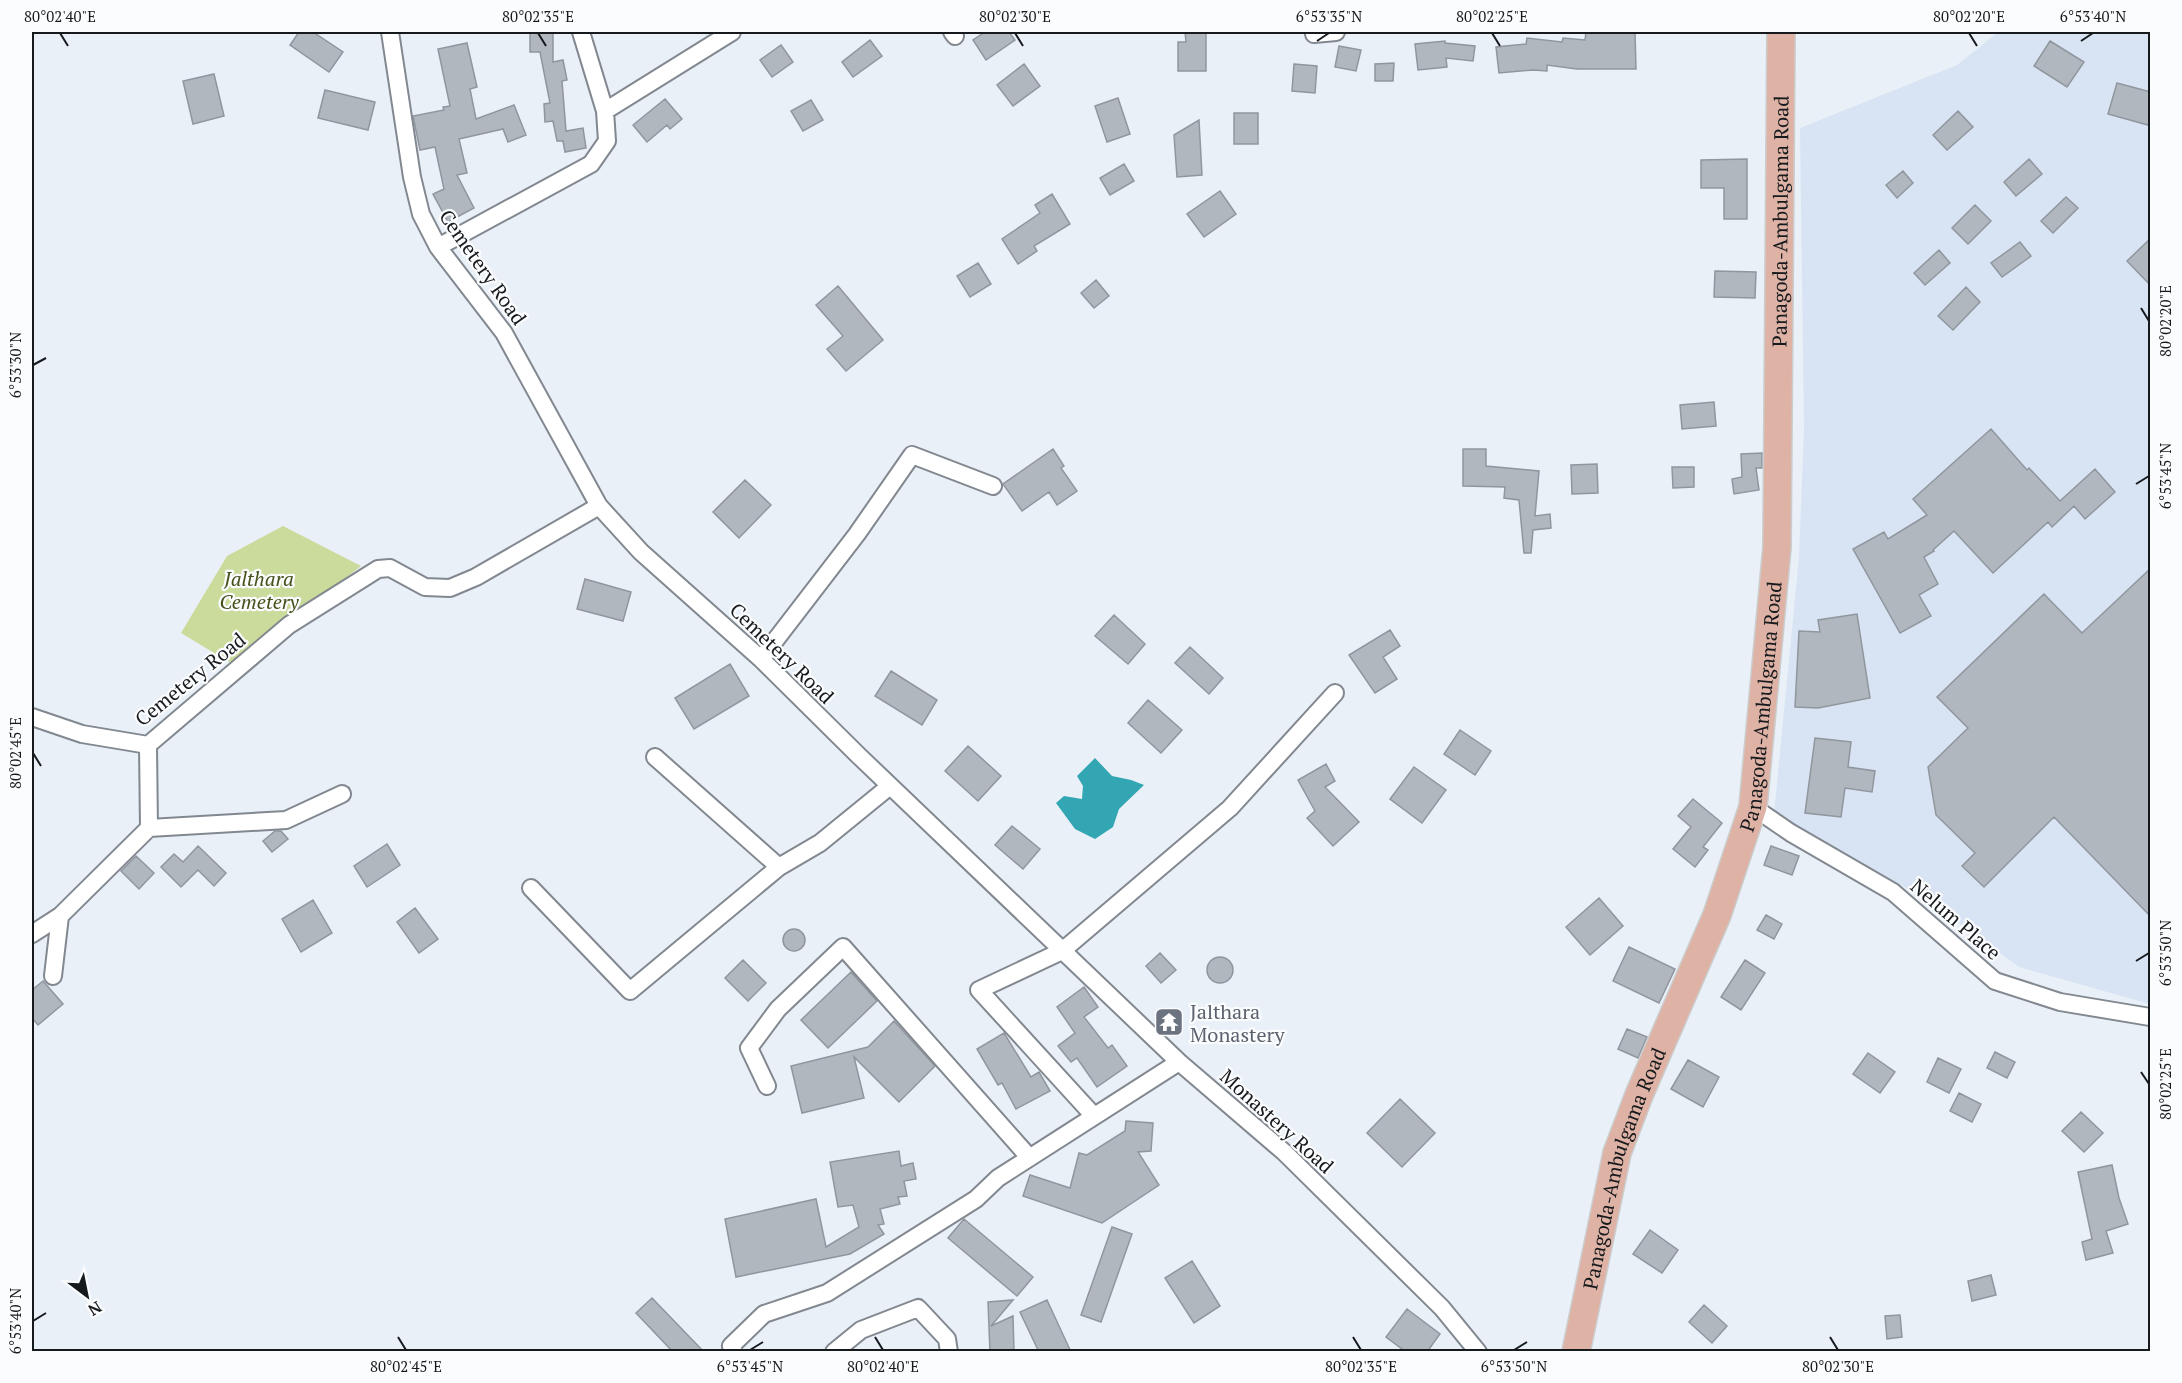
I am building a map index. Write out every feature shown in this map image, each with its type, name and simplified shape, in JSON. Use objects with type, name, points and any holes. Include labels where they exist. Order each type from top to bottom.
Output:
[{"type":"main road","name":"Panagoda-Ambulgama Road","points":[[1576,1352],[1617,1153],[1638,1095],[1717,915],[1753,807],[1777,547],[1781,32]]},
{"type":"street","name":"Cemetery Road","points":[[390,32],[411,177],[421,214],[438,247],[504,333],[599,506],[641,552],[761,659],[858,756]]},
{"type":"street","points":[[438,247],[591,164],[607,141],[605,111],[581,32]]},
{"type":"street","points":[[605,111],[732,32]]},
{"type":"street","points":[[1314,34],[1336,32]]},
{"type":"street","points":[[761,659],[856,534],[912,455],[993,486]]},
{"type":"street","name":"Cemetery Road","points":[[32,717],[82,734],[148,745],[289,625],[378,569],[390,568],[425,586],[450,588],[476,577],[599,506]]},
{"type":"street","points":[[1094,1116],[979,990],[1062,951],[1230,808],[1335,693]]},
{"type":"street","points":[[148,745],[149,828]]},
{"type":"street","name":"Monastery Road","points":[[858,756],[1179,1062],[1293,1160],[1442,1308],[1478,1352]]},
{"type":"street","points":[[655,757],[778,867]]},
{"type":"street","points":[[531,888],[630,991],[778,867],[819,843],[890,786]]},
{"type":"street","points":[[32,934],[60,916],[149,828],[286,820],[342,794]]},
{"type":"street","name":"Nelum Place","points":[[1753,807],[1791,833],[1893,892],[1995,981],[2060,1002],[2151,1017]]},
{"type":"street","points":[[53,976],[60,916]]},
{"type":"street","points":[[767,1086],[749,1048],[778,1009],[843,947],[1029,1157]]},
{"type":"street","points":[[734,1352],[731,1346],[764,1314],[827,1293],[976,1199],[998,1178],[1029,1157],[1179,1062]]},
{"type":"street","points":[[834,1352],[861,1330],[918,1308],[947,1339],[949,1352]]},
{"type":"shaded area","points":[[1998,32],[2150,32],[2150,1004],[2019,967],[1926,899],[1774,814],[1799,557],[1804,429],[1800,128],[1957,65]]},
{"type":"green space","name":"Jalthara Cemetery","points":[[283,526],[361,566],[234,665],[181,633],[227,556]]},
{"type":"water","points":[[1095,758],[1112,776],[1144,785],[1119,809],[1113,827],[1095,839],[1075,829],[1056,803],[1064,796],[1082,799],[1083,786],[1077,776]]},
{"type":"building","points":[[299,32],[313,32],[343,52],[329,72],[290,45]]},
{"type":"building","points":[[530,32],[553,32],[553,62],[563,60],[567,80],[562,81],[566,131],[583,128],[586,148],[565,152],[563,141],[557,141],[553,121],[545,122],[544,104],[550,103],[540,52],[530,52]]},
{"type":"building","points":[[985,32],[1009,32],[1015,40],[986,60],[973,40]]},
{"type":"building","points":[[1185,32],[1206,32],[1206,71],[1178,71],[1178,42],[1186,42]]},
{"type":"building","points":[[1586,32],[1635,32],[1636,69],[1577,69],[1547,65],[1547,71],[1499,73],[1496,47],[1526,44],[1527,38],[1562,42],[1563,38],[1585,40]]},
{"type":"building","points":[[870,40],[882,56],[853,77],[842,62]]},
{"type":"building","points":[[1445,41],[1445,43],[1475,46],[1473,61],[1446,58],[1447,67],[1418,70],[1415,44]]},
{"type":"building","points":[[2050,41],[2084,62],[2067,87],[2034,66]]},
{"type":"building","points":[[467,43],[477,87],[470,89],[476,119],[514,105],[526,135],[508,142],[503,129],[459,139],[467,173],[457,175],[474,208],[448,222],[433,194],[444,189],[435,147],[420,150],[413,116],[444,110],[443,107],[450,106],[438,49]]},
{"type":"building","points":[[781,45],[793,62],[772,77],[760,60]]},
{"type":"building","points":[[1339,46],[1361,50],[1356,71],[1335,67]]},
{"type":"building","points":[[1394,63],[1393,81],[1375,81],[1375,64]]},
{"type":"building","points":[[1024,64],[1040,86],[1013,106],[997,85]]},
{"type":"building","points":[[1294,64],[1317,66],[1315,93],[1292,91]]},
{"type":"building","points":[[214,74],[224,116],[193,124],[183,81]]},
{"type":"building","points":[[2117,83],[2151,92],[2151,116],[2148,125],[2108,114]]},
{"type":"building","points":[[325,90],[375,102],[368,130],[318,118]]},
{"type":"building","points":[[1118,98],[1130,134],[1107,142],[1095,106]]},
{"type":"building","points":[[665,99],[682,119],[670,129],[667,125],[647,142],[633,125]]},
{"type":"building","points":[[811,100],[823,120],[803,131],[791,111]]},
{"type":"building","points":[[1958,111],[1973,127],[1947,150],[1933,135]]},
{"type":"building","points":[[1234,113],[1258,113],[1258,144],[1234,144]]},
{"type":"building","points":[[1199,120],[1202,175],[1177,177],[1174,135]]},
{"type":"building","points":[[1747,159],[1747,219],[1724,219],[1724,188],[1701,188],[1701,160]]},
{"type":"building","points":[[2029,159],[2042,174],[2016,196],[2004,182]]},
{"type":"building","points":[[1124,164],[1134,181],[1110,195],[1100,178]]},
{"type":"building","points":[[1903,171],[1913,183],[1897,198],[1886,185]]},
{"type":"building","points":[[1220,191],[1236,214],[1204,237],[1187,214]]},
{"type":"building","points":[[1052,194],[1070,224],[1034,246],[1037,251],[1018,264],[1002,239],[1040,213],[1035,205]]},
{"type":"building","points":[[2066,197],[2078,208],[2053,233],[2041,221]]},
{"type":"building","points":[[1975,205],[1991,221],[1968,244],[1952,228]]},
{"type":"building","points":[[2151,238],[2151,286],[2127,261]]},
{"type":"building","points":[[2020,242],[2031,256],[2002,277],[1991,263]]},
{"type":"building","points":[[1939,250],[1950,263],[1925,285],[1914,273]]},
{"type":"building","points":[[978,263],[991,284],[970,297],[957,276]]},
{"type":"building","points":[[1715,271],[1756,272],[1755,298],[1714,297]]},
{"type":"building","points":[[1096,280],[1109,296],[1094,308],[1081,293]]},
{"type":"building","points":[[838,286],[883,340],[846,371],[827,349],[843,336],[816,305]]},
{"type":"building","points":[[1966,287],[1980,302],[1953,330],[1938,316]]},
{"type":"building","points":[[1714,402],[1716,426],[1682,429],[1680,405]]},
{"type":"building","points":[[1991,429],[2027,470],[2029,468],[2060,501],[2095,469],[2115,492],[2085,519],[2074,506],[2052,527],[2048,522],[1993,573],[1954,531],[1934,551],[1924,557],[1938,584],[1919,595],[1931,616],[1900,633],[1853,549],[1884,532],[1888,539],[1927,515],[1913,499]]},
{"type":"building","points":[[1053,449],[1064,466],[1061,468],[1077,491],[1057,505],[1049,492],[1022,511],[1003,484]]},
{"type":"building","points":[[1463,449],[1486,449],[1486,466],[1539,471],[1535,516],[1550,514],[1551,528],[1533,530],[1531,553],[1524,553],[1519,500],[1504,498],[1505,487],[1463,486]]},
{"type":"building","points":[[1762,453],[1762,468],[1756,468],[1759,490],[1734,494],[1732,479],[1742,477],[1741,454]]},
{"type":"building","points":[[1597,464],[1598,493],[1572,494],[1571,465]]},
{"type":"building","points":[[1672,467],[1694,467],[1694,487],[1673,488]]},
{"type":"building","points":[[745,480],[771,505],[739,538],[713,512]]},
{"type":"building","points":[[2151,568],[2151,917],[2054,817],[1984,887],[1962,866],[1975,853],[1936,815],[1928,767],[1968,728],[1937,697],[2044,594],[2082,633]]},
{"type":"building","points":[[585,579],[631,592],[623,621],[577,609]]},
{"type":"building","points":[[1857,614],[1870,698],[1818,708],[1795,707],[1799,631],[1820,632],[1818,620]]},
{"type":"building","points":[[1114,615],[1145,644],[1128,664],[1095,636]]},
{"type":"building","points":[[1390,630],[1400,646],[1383,657],[1397,679],[1375,693],[1349,655]]},
{"type":"building","points":[[1190,647],[1223,678],[1209,694],[1175,663]]},
{"type":"building","points":[[730,664],[749,696],[694,729],[675,698]]},
{"type":"building","points":[[891,671],[937,700],[922,725],[875,696]]},
{"type":"building","points":[[1148,700],[1182,730],[1161,753],[1128,723]]},
{"type":"building","points":[[1460,730],[1491,751],[1475,775],[1444,754]]},
{"type":"building","points":[[1815,738],[1851,742],[1848,767],[1875,771],[1872,792],[1845,788],[1841,817],[1805,813]]},
{"type":"building","points":[[968,746],[1001,776],[978,801],[945,771]]},
{"type":"building","points":[[1326,764],[1335,781],[1325,787],[1359,822],[1333,846],[1307,818],[1315,811],[1298,780]]},
{"type":"building","points":[[1414,767],[1446,790],[1422,823],[1390,799]]},
{"type":"building","points":[[1693,799],[1722,823],[1703,847],[1708,850],[1695,867],[1673,849],[1691,827],[1678,816]]},
{"type":"building","points":[[1012,826],[1040,849],[1023,869],[995,845]]},
{"type":"building","points":[[275,831],[281,831],[288,839],[272,852],[263,841]]},
{"type":"building","points":[[387,844],[400,865],[367,887],[354,866]]},
{"type":"building","points":[[198,846],[226,873],[214,886],[198,870],[181,887],[161,867],[174,854],[183,862]]},
{"type":"building","points":[[1771,846],[1799,856],[1792,875],[1764,865]]},
{"type":"building","points":[[136,856],[154,873],[139,889],[121,871]]},
{"type":"building","points":[[1599,898],[1623,926],[1590,955],[1566,927]]},
{"type":"building","points":[[313,900],[332,933],[301,952],[282,919]]},
{"type":"building","points":[[415,908],[438,939],[419,953],[397,922]]},
{"type":"building","points":[[1766,915],[1782,924],[1774,939],[1757,930]]},
{"type":"building","points":[[794,929],[802,932],[805,940],[802,948],[794,951],[786,948],[783,940],[786,932]]},
{"type":"building","points":[[1629,947],[1675,969],[1659,1003],[1613,981]]},
{"type":"building","points":[[1160,953],[1176,970],[1161,983],[1146,966]]},
{"type":"building","points":[[1220,957],[1229,961],[1233,970],[1229,979],[1220,983],[1211,979],[1207,970],[1211,961]]},
{"type":"building","points":[[743,960],[766,983],[748,1001],[725,978]]},
{"type":"building","points":[[1745,960],[1765,973],[1741,1010],[1721,997]]},
{"type":"building","points":[[851,972],[877,1001],[828,1048],[801,1020]]},
{"type":"building","points":[[43,981],[63,1004],[38,1025],[32,1018],[32,990]]},
{"type":"building","points":[[1084,987],[1098,1007],[1084,1017],[1108,1048],[1112,1045],[1127,1066],[1097,1087],[1077,1058],[1071,1062],[1058,1046],[1075,1033],[1057,1007]]},
{"type":"building","points":[[894,1021],[935,1066],[899,1102],[854,1057],[864,1098],[802,1113],[791,1066],[868,1047]]},
{"type":"building","points":[[1627,1029],[1647,1037],[1638,1058],[1618,1049]]},
{"type":"building","points":[[1004,1033],[1031,1077],[1039,1072],[1050,1091],[1016,1109],[1002,1083],[998,1085],[977,1049]]},
{"type":"building","points":[[1995,1052],[2015,1062],[2007,1078],[1987,1068]]},
{"type":"building","points":[[1868,1053],[1895,1072],[1880,1093],[1853,1074]]},
{"type":"building","points":[[1938,1058],[1961,1069],[1949,1093],[1927,1082]]},
{"type":"building","points":[[1688,1060],[1719,1077],[1703,1107],[1671,1089]]},
{"type":"building","points":[[1959,1093],[1981,1104],[1972,1122],[1950,1111]]},
{"type":"building","points":[[1400,1099],[1435,1133],[1402,1167],[1367,1133]]},
{"type":"building","points":[[2081,1112],[2103,1133],[2084,1152],[2062,1131]]},
{"type":"building","points":[[1126,1121],[1153,1123],[1151,1151],[1138,1152],[1159,1185],[1102,1223],[1023,1196],[1030,1175],[1070,1188],[1079,1153],[1087,1155],[1125,1131]]},
{"type":"building","points":[[899,1151],[901,1166],[913,1163],[916,1179],[904,1181],[907,1196],[898,1197],[900,1204],[880,1209],[884,1224],[878,1225],[884,1234],[850,1254],[736,1277],[725,1219],[816,1199],[826,1247],[859,1227],[853,1205],[838,1207],[830,1162]]},
{"type":"building","points":[[2112,1165],[2119,1198],[2128,1224],[2106,1231],[2113,1253],[2086,1260],[2082,1242],[2092,1239],[2078,1172]]},
{"type":"building","points":[[964,1219],[1033,1277],[1017,1296],[948,1238]]},
{"type":"building","points":[[1112,1227],[1132,1234],[1101,1322],[1081,1315]]},
{"type":"building","points":[[1650,1230],[1678,1250],[1662,1273],[1633,1254]]},
{"type":"building","points":[[1192,1261],[1220,1306],[1194,1323],[1165,1278]]},
{"type":"building","points":[[1991,1275],[1996,1295],[1972,1301],[1968,1281]]},
{"type":"building","points":[[652,1298],[704,1352],[673,1352],[636,1313]]},
{"type":"building","points":[[1013,1300],[991,1326],[1013,1316],[1014,1352],[990,1352],[988,1302]]},
{"type":"building","points":[[1047,1300],[1071,1352],[1039,1352],[1020,1312]]},
{"type":"building","points":[[1704,1305],[1727,1326],[1712,1343],[1689,1322]]},
{"type":"building","points":[[1407,1309],[1440,1334],[1427,1352],[1406,1352],[1386,1337]]},
{"type":"building","points":[[1900,1315],[1902,1337],[1887,1339],[1885,1316]]},
{"type":"place","name":"Jalthara Monastery","points":[[1169,1022]]}]
